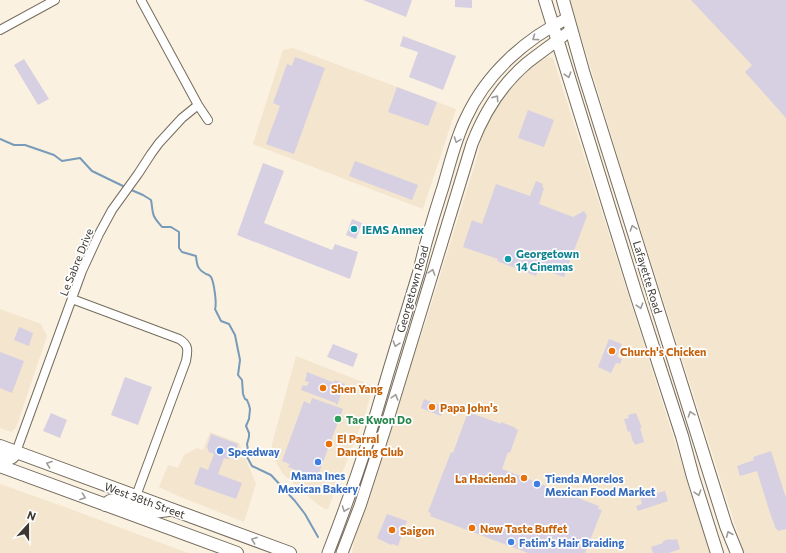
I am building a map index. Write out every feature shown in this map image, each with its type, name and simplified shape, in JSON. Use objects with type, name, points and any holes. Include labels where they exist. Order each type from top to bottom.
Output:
[{"type":"main road","name":"Lafayette Road","points":[[545,0],[636,294],[682,436],[717,553]]},
{"type":"main road","name":"Lafayette Road","points":[[562,0],[726,526],[737,553]]},
{"type":"main road","name":"Georgetown Road","points":[[328,553],[366,444],[419,271],[425,243],[464,122],[483,88],[518,50],[553,25],[568,18]]},
{"type":"main road","name":"Georgetown Road","points":[[342,553],[360,506],[385,429],[440,246],[477,130],[490,106],[508,82],[527,63],[571,30]]},
{"type":"main road","name":"West 38th Street","points":[[0,446],[290,553]]},
{"type":"main road","points":[[0,457],[8,459],[13,457],[16,452]]},
{"type":"main road","name":"West 38th Street","points":[[0,466],[236,553]]},
{"type":"main road","points":[[105,505],[110,501],[115,500],[153,512],[174,510]]},
{"type":"street","points":[[0,30],[55,0]]},
{"type":"street","points":[[141,0],[198,105],[208,120]]},
{"type":"street","name":"Le Sabre Drive","points":[[16,452],[82,271],[94,243],[122,195],[151,154],[168,133],[198,105]]},
{"type":"street","points":[[72,300],[179,339],[184,342],[187,347],[186,361],[136,496]]},
{"type":"shaded area","points":[[570,0],[786,0],[786,553],[744,553],[625,180]]},
{"type":"shaded area","points":[[293,48],[456,109],[423,209],[253,144],[283,50]]},
{"type":"shaded area","points":[[543,57],[553,58],[710,553],[352,553],[354,540],[370,496],[393,414],[426,321],[478,154],[481,139],[492,115],[504,96],[532,65]]},
{"type":"shaded area","points":[[0,309],[41,324],[47,336],[16,428],[11,432],[0,428]]},
{"type":"shaded area","points":[[296,356],[373,386],[365,415],[328,509],[325,509],[317,504],[283,474],[273,457],[272,444]]},
{"type":"shaded area","points":[[210,432],[239,443],[256,484],[244,522],[159,487],[168,465],[178,468],[184,455],[197,448],[203,450]]},
{"type":"shaded area","points":[[0,484],[62,506],[188,553],[0,553]]},
{"type":"building","points":[[363,0],[412,0],[406,17]]},
{"type":"building","points":[[455,0],[472,0],[472,8],[455,7]]},
{"type":"building","points":[[691,0],[786,0],[786,118],[745,72],[752,65]]},
{"type":"building","points":[[403,36],[456,56],[443,90],[409,77],[418,52],[400,46]]},
{"type":"building","points":[[295,57],[325,68],[294,154],[266,144],[280,106],[273,103],[287,64],[292,66]]},
{"type":"building","points":[[24,59],[49,99],[38,105],[14,65]]},
{"type":"building","points":[[397,87],[437,102],[428,126],[388,112]]},
{"type":"building","points":[[528,110],[554,120],[544,147],[518,138]]},
{"type":"building","points":[[355,161],[418,185],[412,200],[349,176]]},
{"type":"building","points":[[263,163],[284,171],[264,223],[332,250],[335,244],[358,252],[350,279],[237,235]]},
{"type":"building","points":[[536,181],[543,184],[542,187],[544,188],[539,204],[573,217],[584,211],[587,216],[564,277],[539,268],[536,276],[497,261],[498,259],[463,247],[472,220],[482,224],[496,184],[530,196]]},
{"type":"building","name":"IEMS Annex","points":[[352,219],[362,223],[356,239],[346,235]]},
{"type":"building","points":[[19,327],[33,333],[29,346],[14,340]]},
{"type":"building","name":"Church's Chicken","points":[[609,339],[622,344],[617,357],[622,359],[620,364],[616,363],[611,373],[598,367]]},
{"type":"building","points":[[333,344],[358,354],[353,367],[327,357]]},
{"type":"building","points":[[0,352],[24,361],[12,393],[0,388]]},
{"type":"building","name":"Shen Yang","points":[[307,372],[332,382],[335,380],[345,384],[337,405],[336,403],[301,390],[303,385],[307,386],[309,382],[305,381]]},
{"type":"building","points":[[125,377],[152,387],[138,425],[111,415]]},
{"type":"building","points":[[312,398],[343,409],[317,478],[288,467],[290,464],[282,461],[304,401],[310,404]]},
{"type":"building","name":"Papa John's","points":[[424,399],[444,407],[441,416],[421,408]]},
{"type":"building","points":[[468,412],[501,424],[501,422],[518,430],[510,453],[508,452],[502,469],[599,506],[598,509],[602,510],[585,553],[528,553],[430,516],[431,513],[428,512],[451,452],[453,453]]},
{"type":"building","points":[[51,413],[67,420],[60,438],[43,431]]},
{"type":"building","points":[[636,413],[642,428],[640,428],[644,442],[635,445],[630,431],[628,432],[624,419],[629,418],[628,415]]},
{"type":"building","points":[[211,434],[238,444],[234,457],[228,459],[224,458],[218,474],[242,483],[236,499],[194,484],[200,467],[208,470],[214,454],[209,452],[207,447]]},
{"type":"building","points":[[771,451],[786,498],[786,529],[778,531],[770,513],[757,471],[740,476],[737,466],[754,460],[753,457]]},
{"type":"building","points":[[665,491],[668,501],[638,511],[636,506],[642,504],[640,497]]},
{"type":"building","name":"Saigon","points":[[387,514],[407,521],[398,546],[391,545],[377,538]]},
{"type":"building","points":[[670,539],[677,539],[680,549],[669,553],[653,553],[651,547]]},
{"type":"waterway","points":[[0,139],[14,145],[25,145],[54,155],[62,161],[80,158],[92,171],[125,187]]},
{"type":"waterway","points":[[129,189],[151,200],[154,215],[157,221],[162,227],[171,227],[179,232],[179,248],[182,252],[196,256],[199,268],[211,277],[215,293],[215,309],[221,321],[229,324],[235,335],[240,360],[238,375],[242,380],[243,394],[250,409],[249,419],[246,426],[249,433],[247,444],[248,450],[246,455],[252,466],[271,475],[295,501],[305,514],[318,537]]},
{"type":"place","name":"IEMS Annex","points":[[354,229]]},
{"type":"place","name":"Georgetown 14 Cinemas","points":[[508,259]]},
{"type":"place","name":"Church's Chicken","points":[[612,351]]},
{"type":"place","name":"Shen Yang","points":[[323,388]]},
{"type":"place","name":"Papa John's","points":[[432,407]]},
{"type":"place","name":"Tae Kwon Do","points":[[338,419]]},
{"type":"place","name":"El Parral Dancing Club","points":[[329,444]]},
{"type":"place","name":"Speedway","points":[[220,451]]},
{"type":"place","name":"Mama Ines Mexican Bakery","points":[[318,462]]},
{"type":"place","name":"La Hacienda","points":[[524,478]]},
{"type":"place","name":"Tienda Morelos Mexican Food Market","points":[[537,484]]},
{"type":"place","name":"New Taste Buffet","points":[[472,528]]},
{"type":"place","name":"Saigon","points":[[392,530]]},
{"type":"place","name":"Fatim's Hair Braiding","points":[[511,542]]}]
